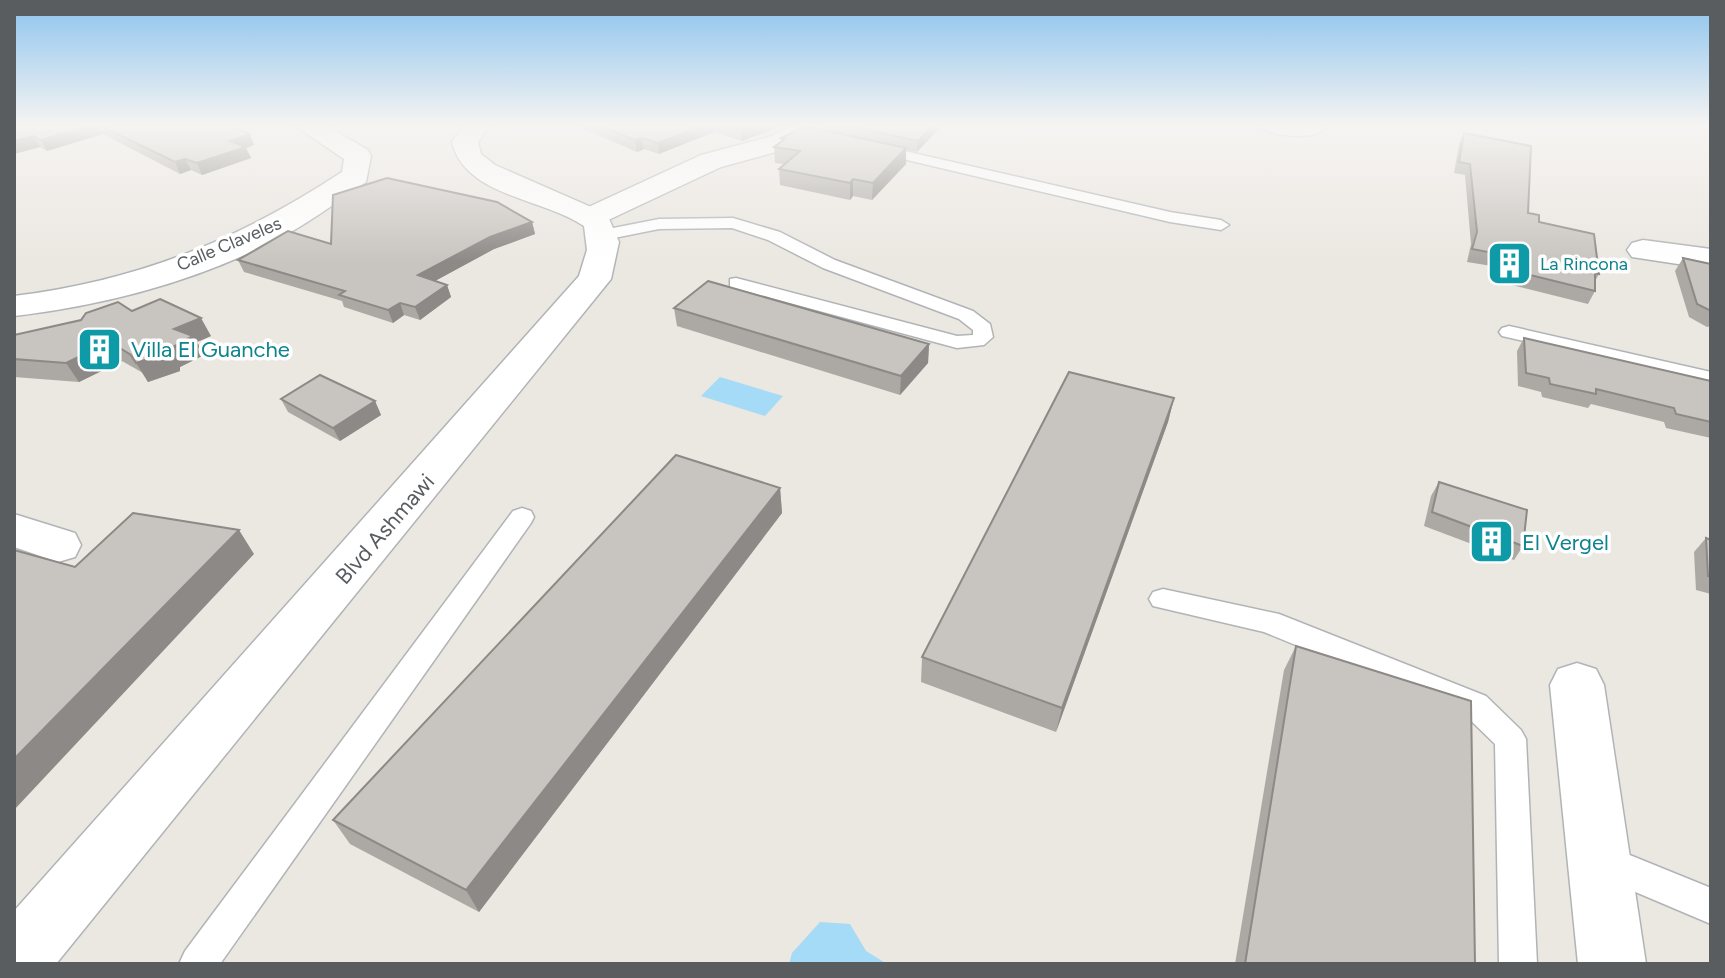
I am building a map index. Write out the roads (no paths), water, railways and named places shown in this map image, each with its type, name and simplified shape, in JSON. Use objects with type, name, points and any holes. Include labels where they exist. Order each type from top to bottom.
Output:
[{"type":"street","name":"Calle Claveles","points":[[14,306],[58,302],[204,258],[269,231],[356,176],[357,171]]},
{"type":"street","points":[[483,171],[494,178],[569,203],[598,226],[694,171]]},
{"type":"street","name":"Blvd Ashmawi","points":[[14,962],[587,292],[601,263],[598,226]]},
{"type":"street","points":[[1643,250],[1711,259]]},
{"type":"street","points":[[14,530],[58,545]]},
{"type":"street","points":[[1577,685],[1612,964]]},
{"type":"lane","points":[[971,171],[1170,217],[1221,225]]},
{"type":"lane","points":[[598,226],[688,222],[742,226],[774,236],[829,264],[966,315],[983,328],[983,337],[977,341],[957,342],[736,283]]},
{"type":"lane","points":[[1509,332],[1711,378]]},
{"type":"lane","points":[[198,964],[522,517]]},
{"type":"lane","points":[[1163,599],[1269,622],[1431,687],[1475,705],[1510,739],[1518,964]]},
{"type":"lane","points":[[1599,859],[1711,906]]},
{"type":"water","points":[[720,377],[783,396],[765,416],[701,396]]},
{"type":"water","points":[[820,922],[850,924],[866,951],[887,964],[789,964],[792,953]]},
{"type":"place","name":"La Rincona","points":[[1509,264]]},
{"type":"place","name":"Villa El Guanche","points":[[100,349]]},
{"type":"place","name":"El Vergel","points":[[1491,542]]}]
